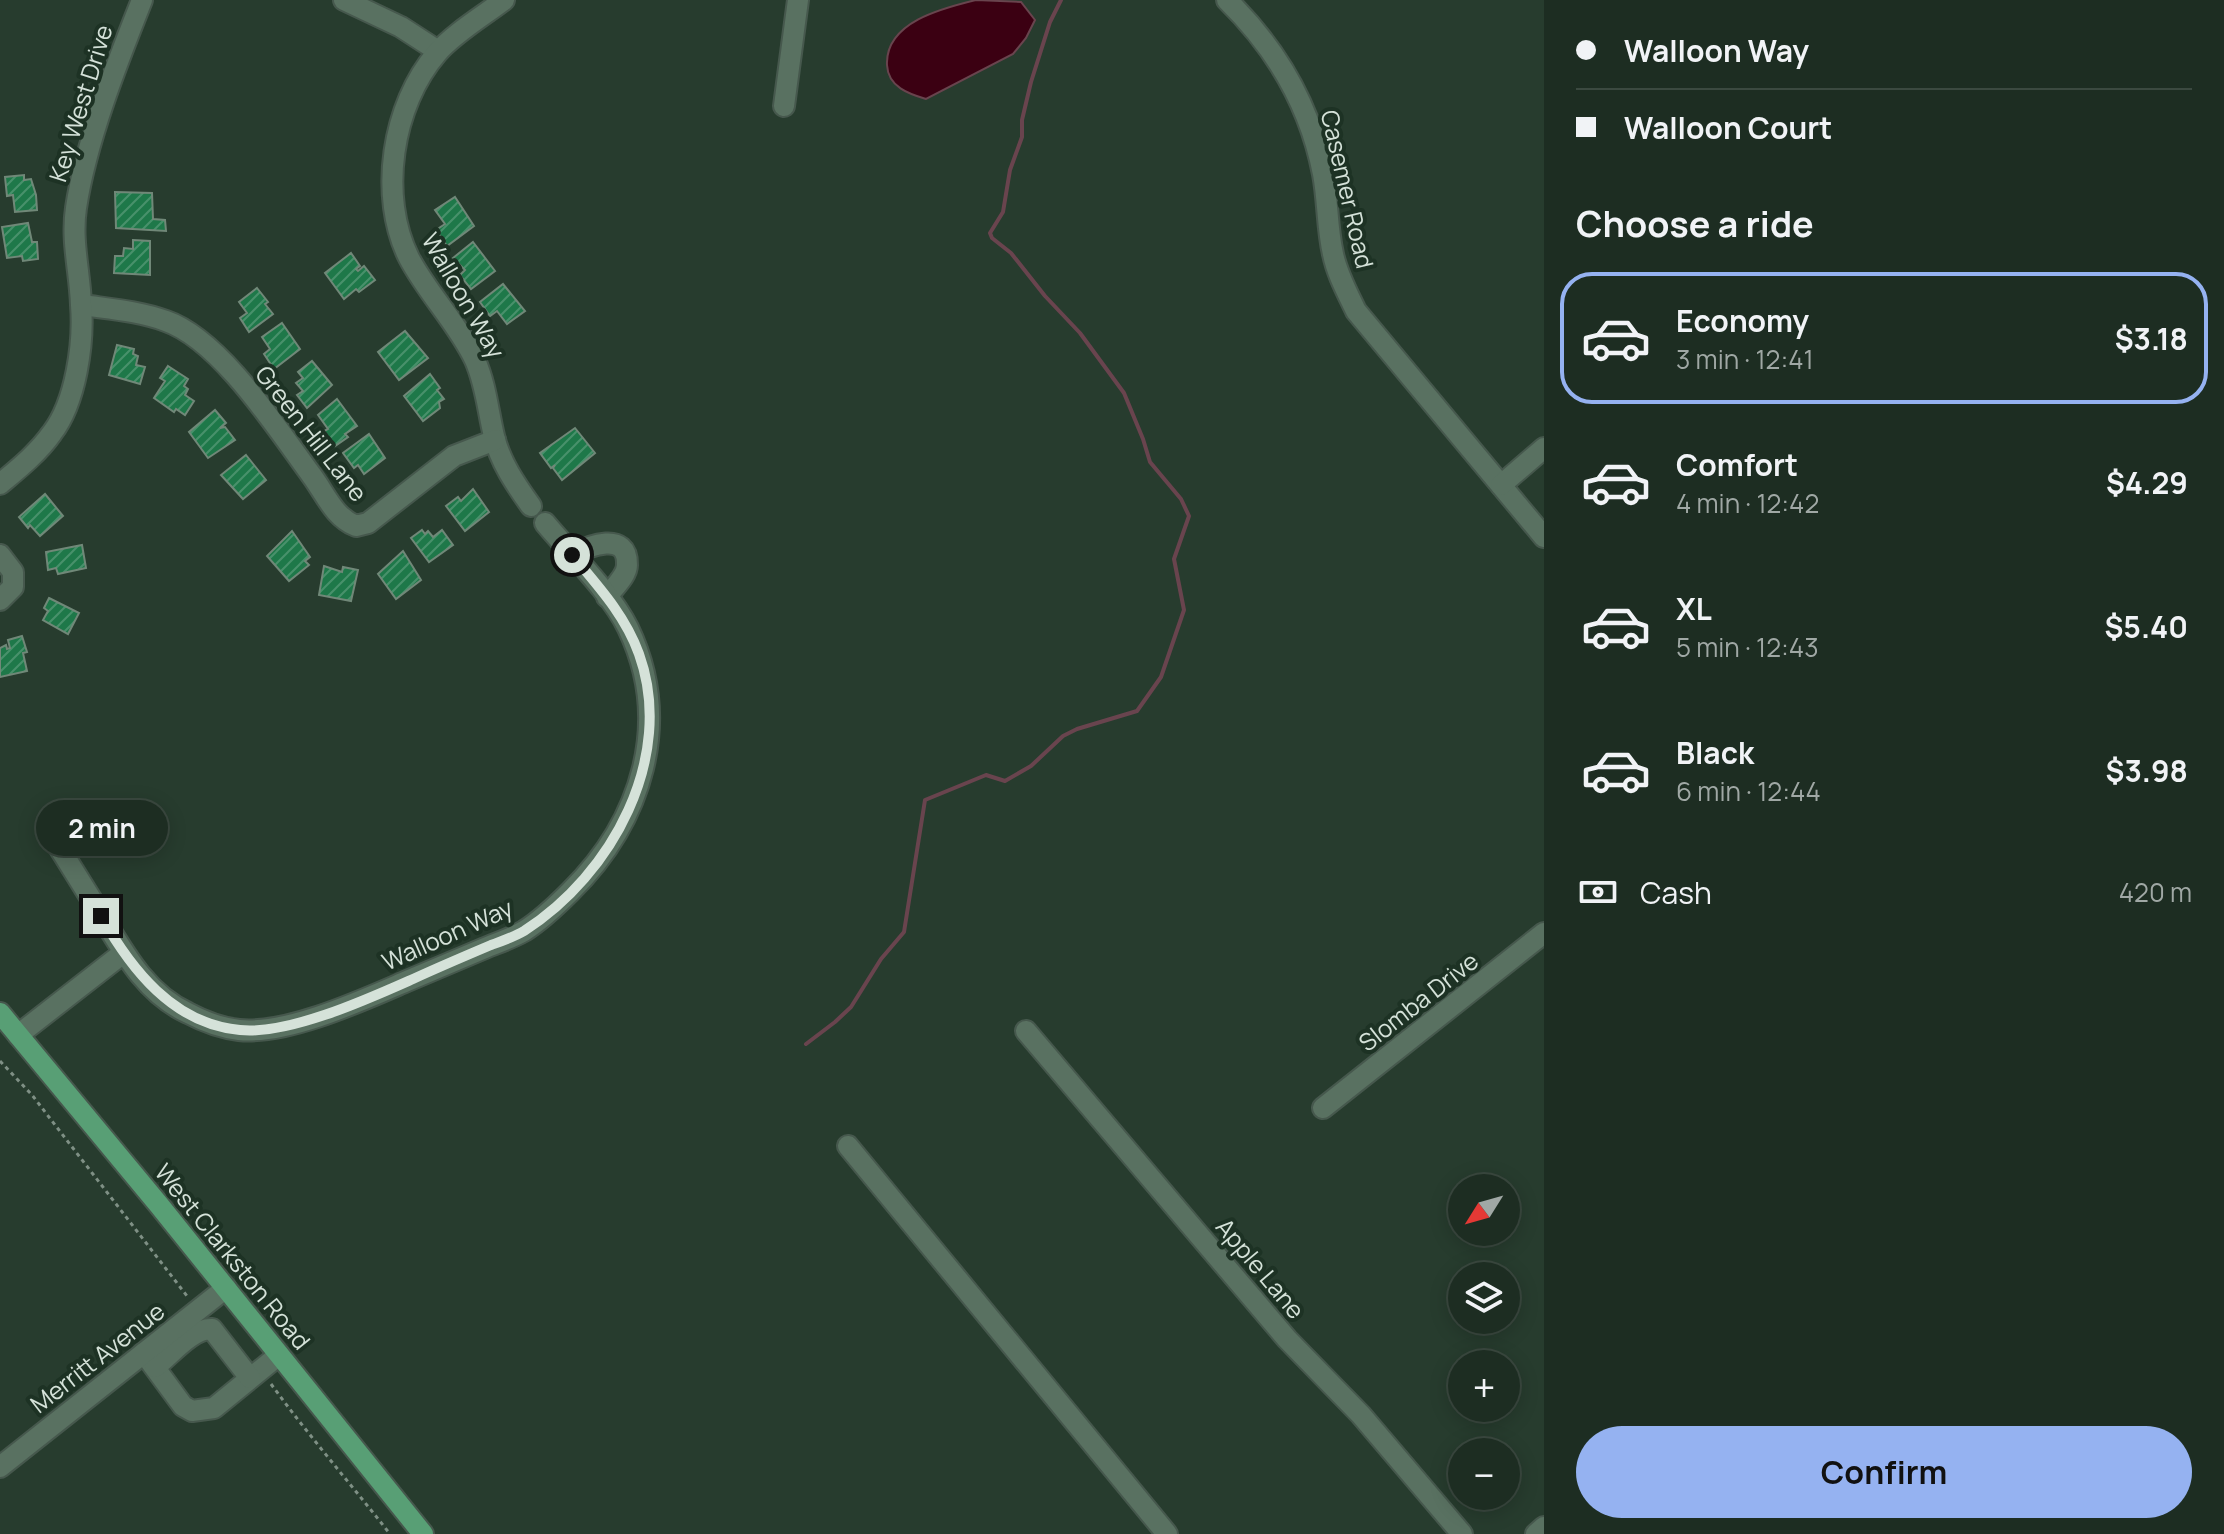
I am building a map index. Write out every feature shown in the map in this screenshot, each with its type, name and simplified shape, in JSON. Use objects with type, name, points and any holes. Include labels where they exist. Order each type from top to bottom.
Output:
[{"type":"main road","name":"West Clarkston Road","points":[[0,1013],[423,1534]]},
{"type":"street","name":"Key West Drive","points":[[0,484],[53,432],[68,401],[77,368],[82,305],[74,240],[75,211],[82,173],[142,0]]},
{"type":"street","points":[[344,0],[401,27],[438,51]]},
{"type":"street","name":"Walloon Way","points":[[504,0],[438,51],[415,84],[391,174],[392,200],[396,228],[410,259],[474,358],[482,378],[495,440],[517,487],[531,506]]},
{"type":"street","points":[[784,106],[798,0]]},
{"type":"street","name":"Casemer Road","points":[[1227,0],[1250,23],[1297,90],[1314,134],[1323,177],[1332,253],[1356,311],[1544,537]]},
{"type":"street","name":"Green Hill Lane","points":[[82,305],[138,312],[170,322],[193,336],[221,360],[261,408],[324,492],[337,515],[356,526],[368,523],[454,456],[495,440]]},
{"type":"street","points":[[1501,485],[1544,448]]},
{"type":"street","name":"Walloon Way","points":[[47,828],[122,954],[163,997],[185,1013],[239,1030],[263,1030],[341,1010],[523,932],[583,879],[607,848],[626,815],[645,761],[650,731],[649,692],[640,656],[627,625],[545,523]]},
{"type":"street","points":[[572,555],[604,542],[614,544],[623,552],[627,565],[607,597]]},
{"type":"street","points":[[0,555],[13,572],[13,587],[0,600]]},
{"type":"street","name":"Slomba Drive","points":[[1323,1108],[1544,933]]},
{"type":"street","points":[[18,1035],[122,954]]},
{"type":"street","name":"Apple Lane","points":[[1026,1031],[1287,1339],[1361,1415],[1462,1534]]},
{"type":"street","points":[[848,1146],[1167,1534]]},
{"type":"street","name":"Merritt Avenue","points":[[0,1467],[150,1360],[226,1288]]},
{"type":"street","points":[[250,1378],[212,1329],[204,1329],[150,1360],[183,1406],[192,1411],[214,1408],[279,1355]]},
{"type":"street","points":[[1536,1534],[1544,1527]]},
{"type":"shaded area","points":[[976,0],[1021,2],[1035,20],[1013,54],[926,99],[906,92],[895,84],[887,65],[895,38],[918,19]]},
{"type":"building","points":[[24,175],[24,180],[31,179],[37,210],[15,212],[13,195],[7,196],[5,177]]},
{"type":"building","points":[[115,192],[152,193],[153,219],[165,220],[166,231],[116,228]]},
{"type":"building","points":[[455,197],[474,226],[447,246],[436,230],[445,224],[435,210]]},
{"type":"building","points":[[28,223],[32,242],[37,242],[38,259],[23,261],[22,256],[7,258],[2,227]]},
{"type":"building","points":[[133,240],[150,241],[150,275],[114,273],[115,256],[123,256],[124,248],[133,249]]},
{"type":"building","points":[[473,242],[495,271],[471,289],[460,275],[465,270],[453,258]]},
{"type":"building","points":[[351,253],[360,266],[356,269],[358,271],[364,266],[375,280],[344,299],[325,273]]},
{"type":"building","points":[[503,284],[525,311],[507,324],[497,311],[490,316],[480,302]]},
{"type":"building","points":[[257,288],[273,314],[249,332],[240,318],[247,313],[239,302]]},
{"type":"building","points":[[282,323],[300,349],[274,369],[264,354],[270,349],[262,337]]},
{"type":"building","points":[[405,331],[428,358],[399,380],[378,352]]},
{"type":"building","points":[[117,345],[134,349],[133,354],[138,356],[136,365],[145,367],[140,384],[109,375]]},
{"type":"building","points":[[312,361],[332,385],[307,408],[297,395],[303,391],[296,383],[303,378],[298,372]]},
{"type":"building","points":[[168,366],[188,379],[184,386],[188,389],[185,395],[194,401],[185,415],[176,409],[174,412],[154,398],[165,381],[160,378]]},
{"type":"building","points":[[430,374],[444,399],[439,402],[440,408],[423,421],[404,396]]},
{"type":"building","points":[[337,399],[357,426],[335,446],[324,431],[328,429],[318,415]]},
{"type":"building","points":[[215,410],[226,423],[220,428],[225,427],[235,440],[208,458],[189,432]]},
{"type":"building","points":[[575,428],[595,453],[562,480],[553,468],[555,465],[551,468],[540,453]]},
{"type":"building","points":[[369,434],[385,458],[364,474],[358,465],[354,468],[343,453]]},
{"type":"building","points":[[246,455],[266,480],[243,499],[221,475]]},
{"type":"building","points":[[473,489],[489,512],[465,531],[446,506],[458,497],[461,501]]},
{"type":"building","points":[[45,494],[63,516],[40,536],[19,517]]},
{"type":"building","points":[[422,530],[433,537],[442,530],[453,545],[429,562],[411,538]]},
{"type":"building","points":[[292,531],[310,557],[305,561],[309,565],[289,581],[267,556]]},
{"type":"building","points":[[82,545],[86,568],[58,574],[56,568],[48,570],[46,552]]},
{"type":"building","points":[[403,551],[421,580],[396,599],[378,574]]},
{"type":"building","points":[[324,566],[342,572],[343,567],[358,570],[351,601],[319,595]]},
{"type":"building","points":[[49,598],[79,613],[68,634],[43,620],[48,611],[44,608]]},
{"type":"building","points":[[22,636],[27,652],[23,653],[27,671],[0,677],[0,648],[6,645],[7,649],[10,648],[8,640]]},
{"type":"waterway","points":[[806,1044],[851,1007],[881,959],[904,932],[925,800],[986,775],[1005,781],[1031,766],[1063,736],[1137,711],[1161,677],[1184,610],[1174,559],[1189,516],[1181,499],[1150,462],[1124,393],[1080,333],[990,233],[1003,212],[1010,170],[1022,137],[1022,120],[1031,82],[1050,22],[1061,0]]},
{"type":"route","points":[[101,916],[122,954],[163,997],[185,1013],[239,1030],[263,1030],[341,1010],[523,932],[583,879],[607,848],[637,790],[650,731],[649,692],[640,656],[627,625],[572,555]]}]
